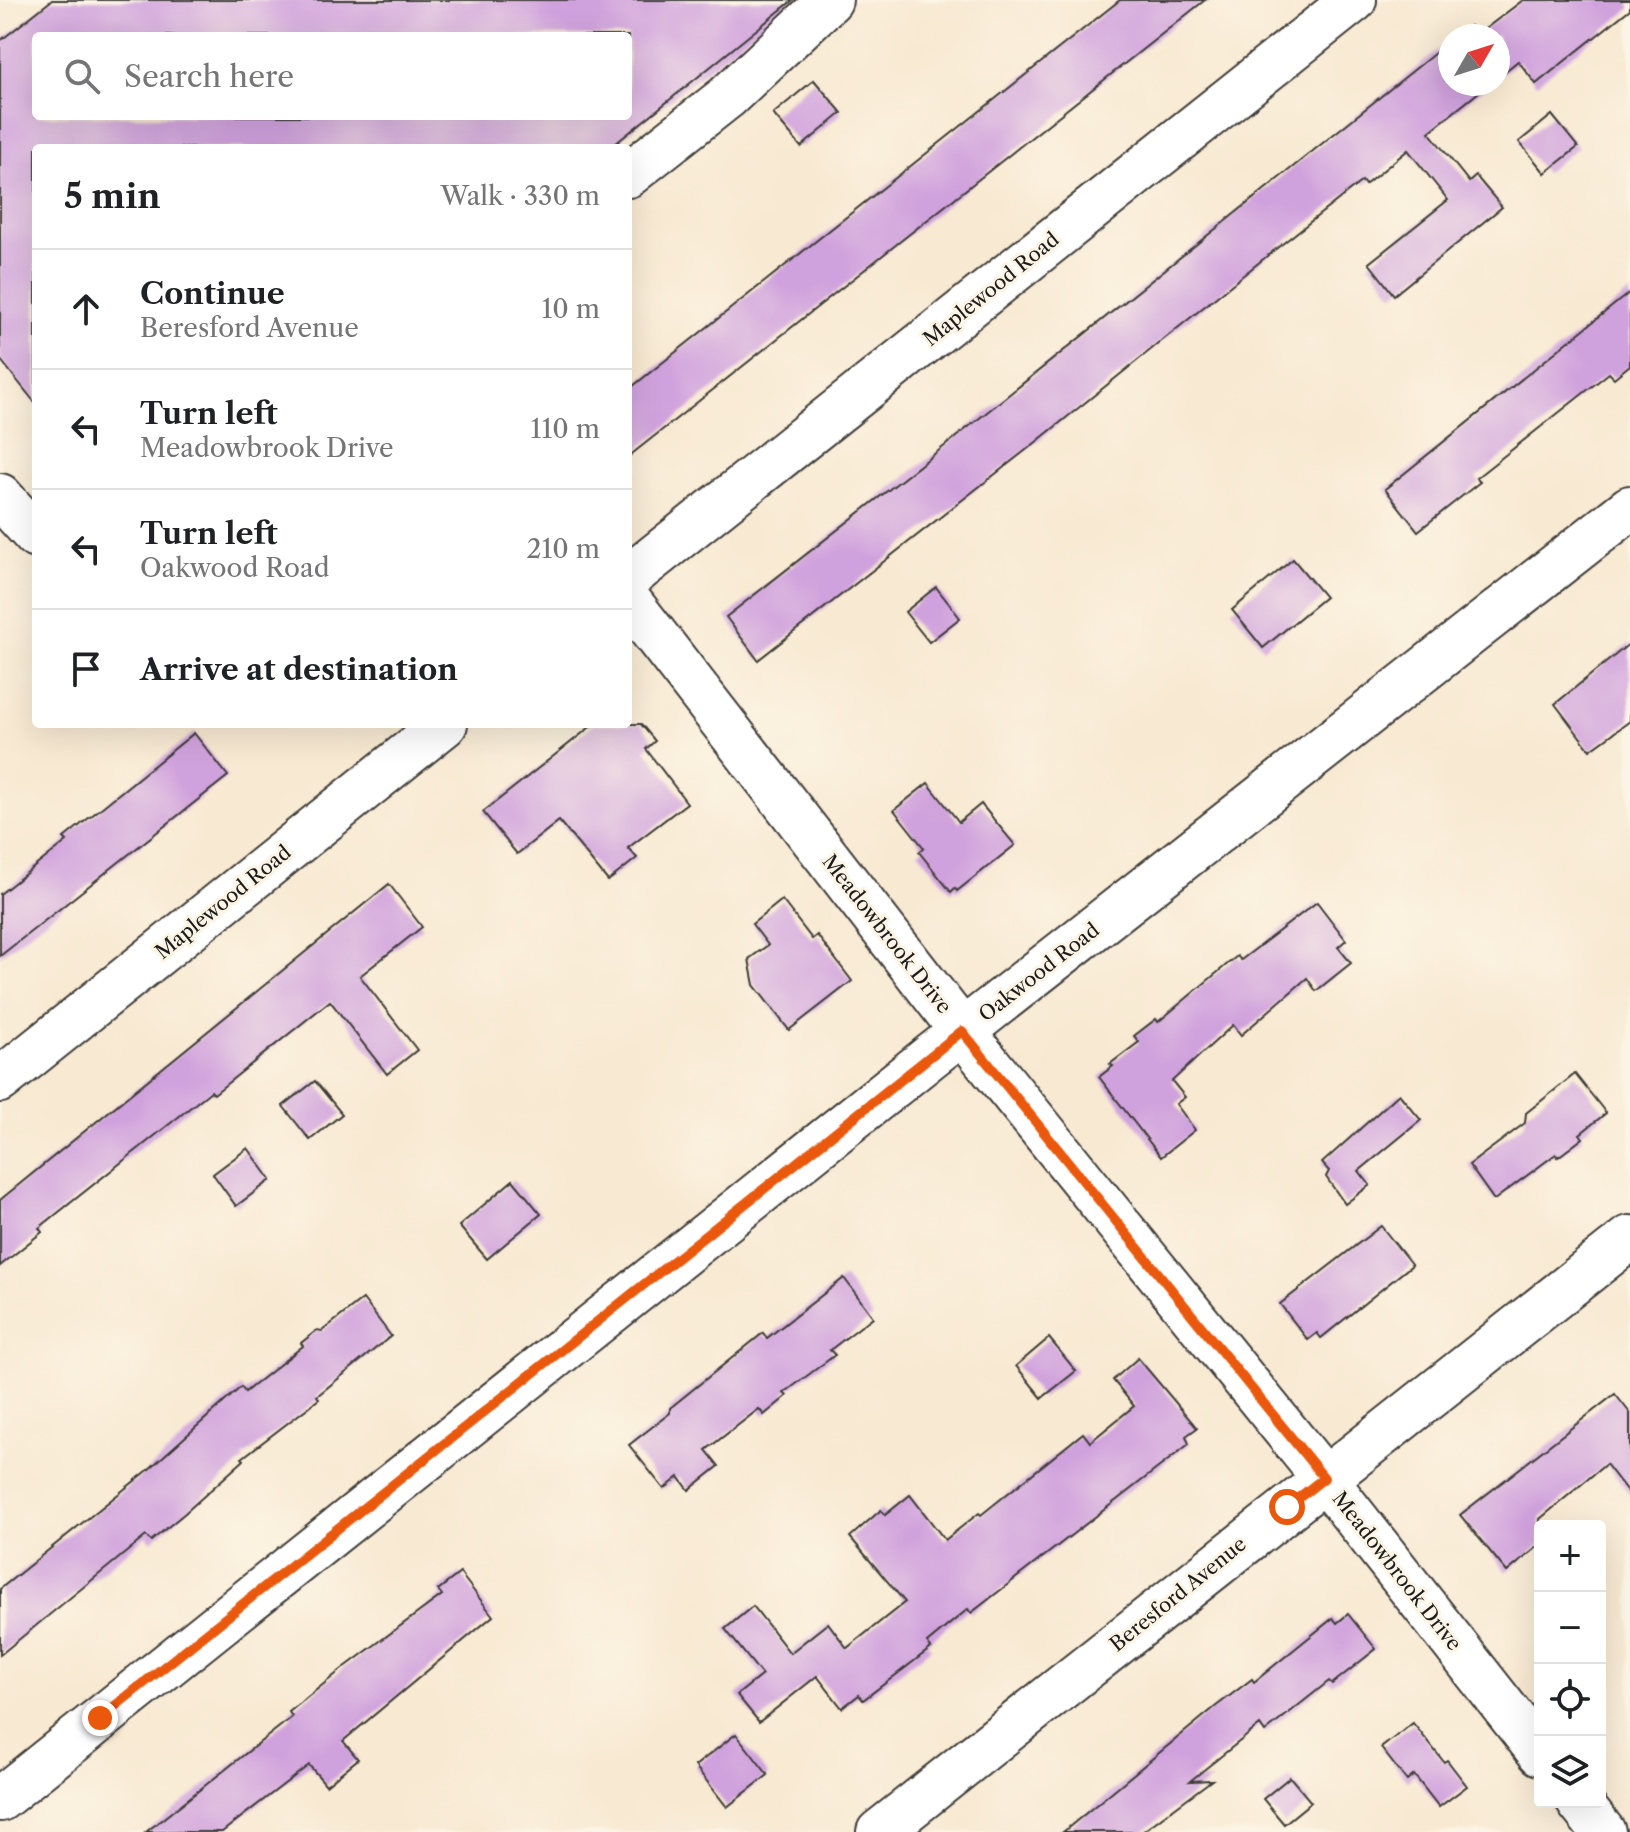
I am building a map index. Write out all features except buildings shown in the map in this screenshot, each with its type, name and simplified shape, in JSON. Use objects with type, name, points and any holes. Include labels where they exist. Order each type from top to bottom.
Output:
[{"type":"street","points":[[632,172],[727,97],[830,0]]},
{"type":"street","name":"Maplewood Road","points":[[632,575],[1354,0]]},
{"type":"street","points":[[0,496],[32,532]]},
{"type":"street","name":"Oakwood Road","points":[[0,1799],[962,1031],[1630,508]]},
{"type":"street","name":"Meadowbrook Drive","points":[[632,605],[962,1031],[1324,1478],[1534,1745]]},
{"type":"street","name":"Maplewood Road","points":[[0,1080],[440,728]]},
{"type":"street","name":"Beresford Avenue","points":[[879,1832],[1630,1238]]},
{"type":"street","points":[[1584,1808],[1603,1832]]},
{"type":"route","points":[[100,1718],[962,1031],[1324,1478],[1287,1507]]}]
